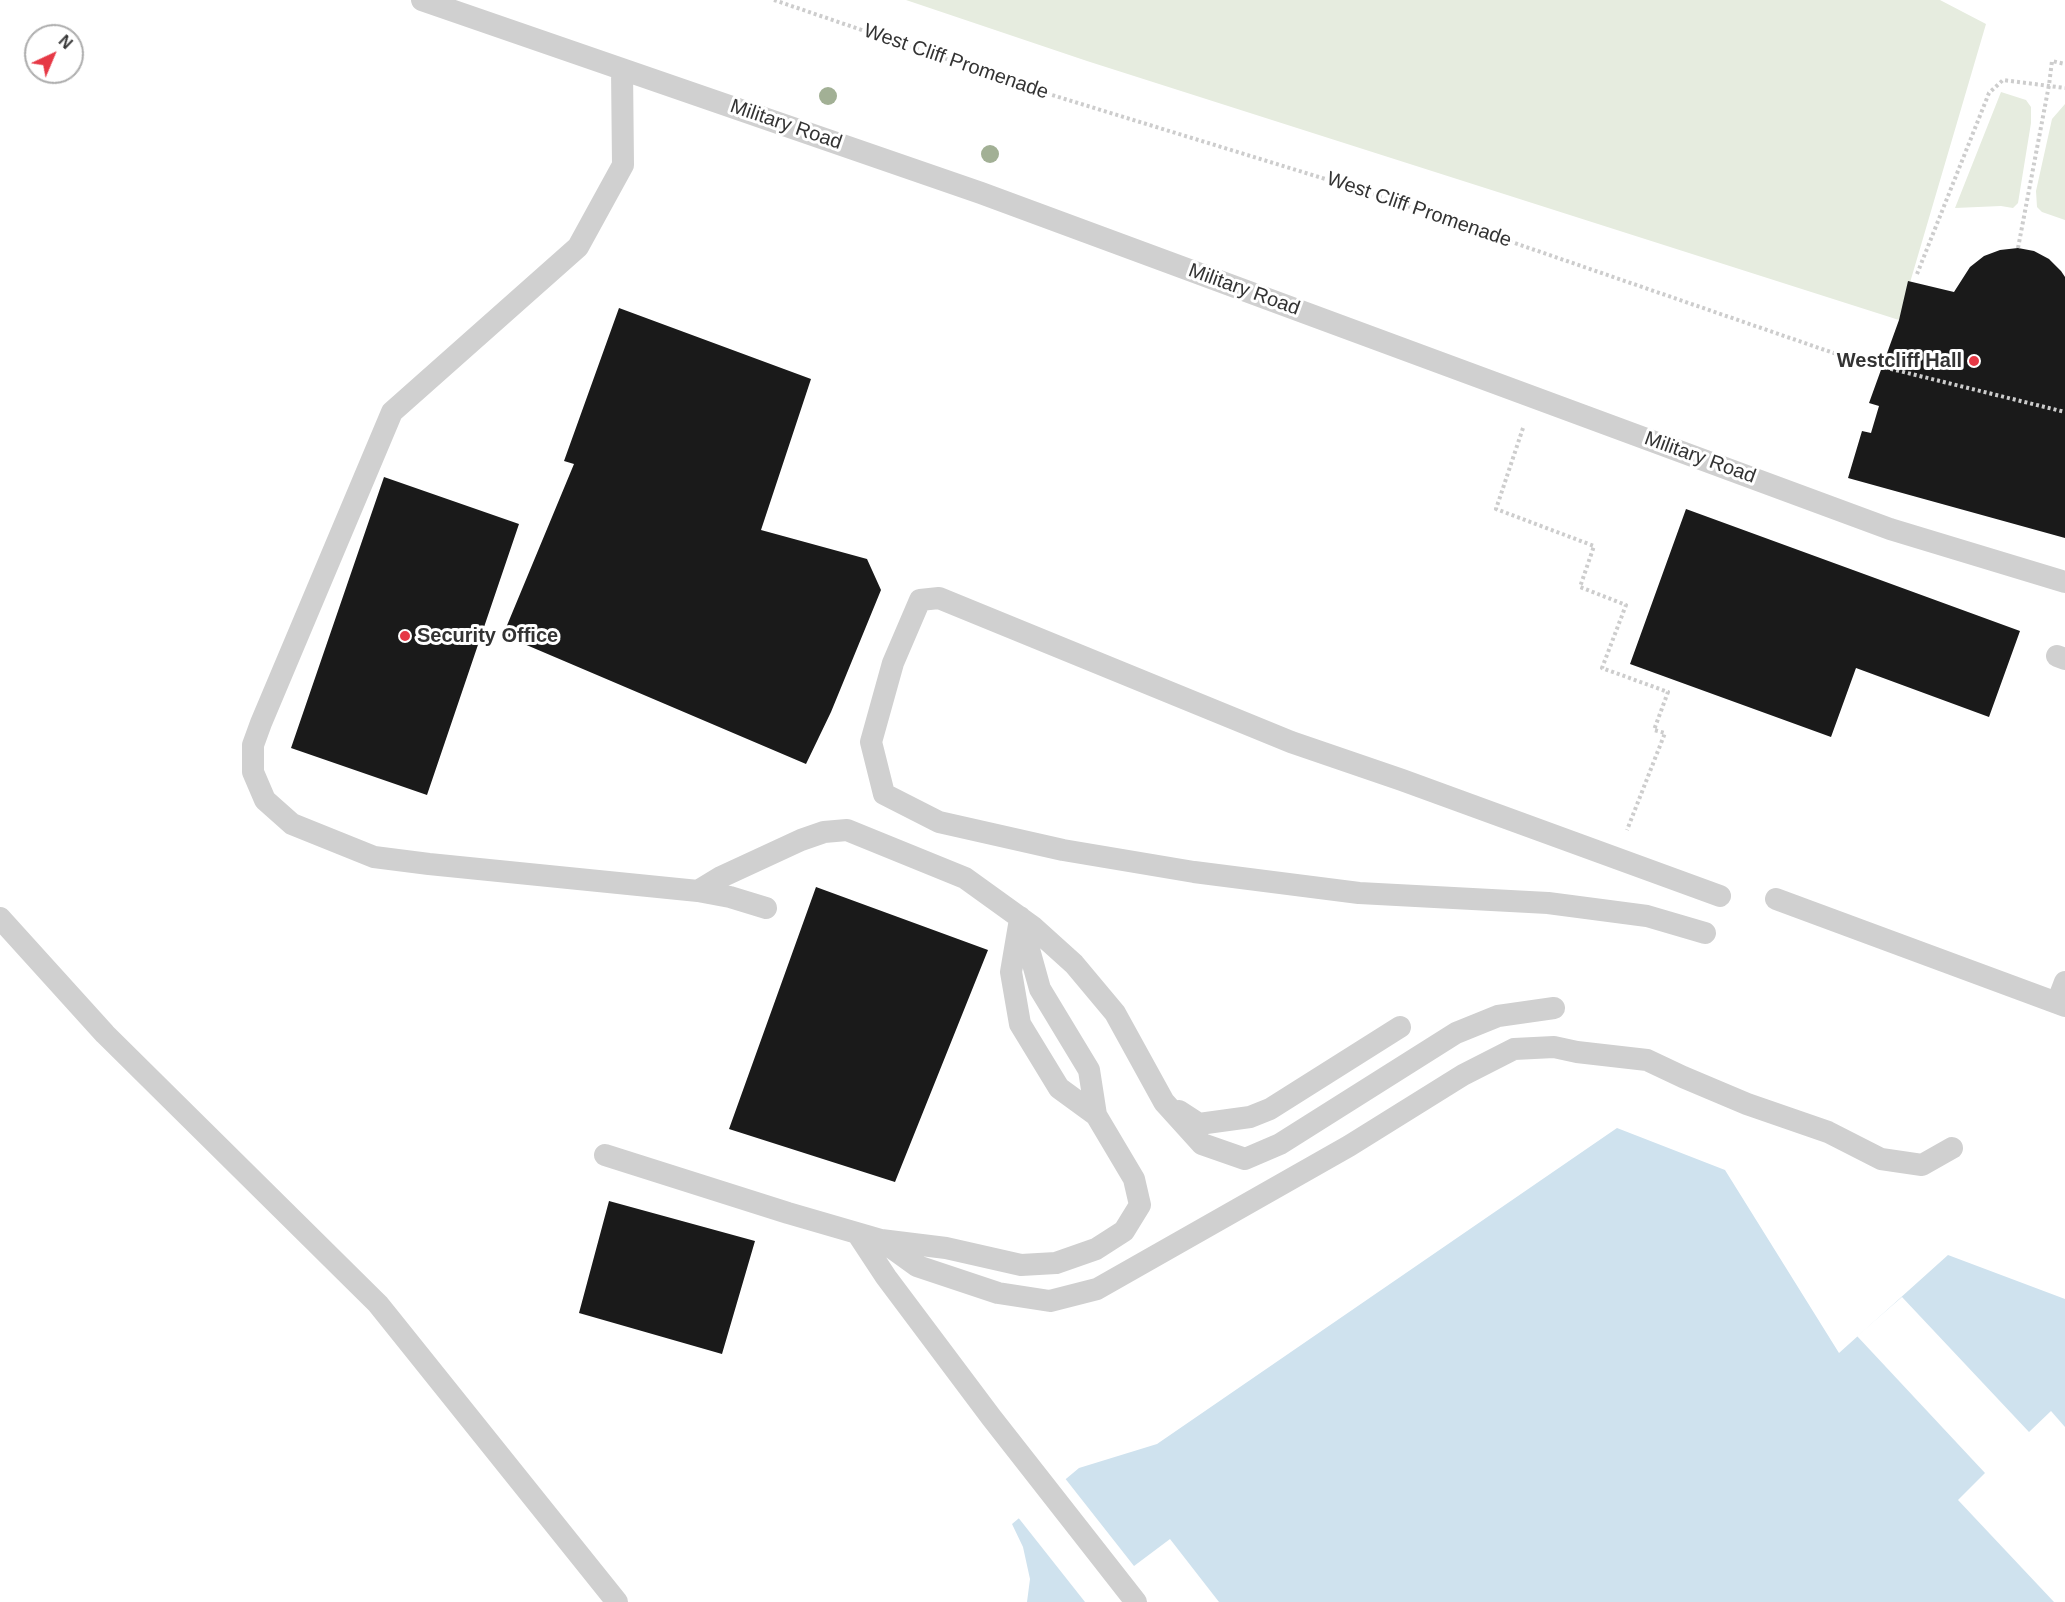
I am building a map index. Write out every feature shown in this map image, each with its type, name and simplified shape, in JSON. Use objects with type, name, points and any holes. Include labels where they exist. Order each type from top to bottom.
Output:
[{"type":"lane","name":"Military Road","points":[[422,0],[981,193],[1890,529],[2065,582]]},
{"type":"lane","points":[[622,69],[623,165],[578,247],[392,412],[261,723],[253,745],[253,772],[265,800],[292,824],[374,857],[698,891],[730,897],[766,908]]},
{"type":"lane","points":[[1705,933],[1647,916],[1548,903],[1359,893],[1194,872],[1064,850],[939,822],[884,794],[871,742],[893,663],[920,600],[939,598],[1291,742],[1720,896]]},
{"type":"lane","points":[[698,891],[721,877],[801,840],[824,832],[847,830],[965,878],[1020,917],[1074,964],[1115,1013],[1164,1102],[1202,1144],[1245,1159],[1280,1144],[1456,1033],[1498,1016],[1554,1008]]},
{"type":"lane","points":[[1776,898],[2062,997]]},
{"type":"lane","points":[[605,1155],[880,1240],[946,1248],[1021,1265],[1056,1263],[1096,1249],[1124,1231],[1140,1205],[1134,1179],[1096,1115],[1089,1070],[1040,989],[1020,917]]},
{"type":"lane","points":[[1020,917],[1011,972],[1020,1024],[1059,1088],[1096,1115]]},
{"type":"lane","points":[[0,918],[105,1034],[378,1304],[616,1602]]},
{"type":"lane","points":[[1164,1102],[1199,1124],[1250,1116],[1270,1109],[1400,1027]]},
{"type":"lane","points":[[880,1240],[917,1266],[998,1293],[1050,1301],[1097,1289],[1349,1146],[1463,1075],[1514,1049],[1554,1047],[1647,1060],[1747,1104],[1828,1132],[1881,1159],[1922,1165],[1952,1148]]},
{"type":"lane","points":[[857,1233],[886,1277],[991,1417],[1136,1602]]},
{"type":"path","name":"West Cliff Promenade","points":[[774,0],[1052,95],[1358,189],[1851,359],[2065,412]]},
{"type":"path","points":[[2018,248],[2052,61],[2065,64]]},
{"type":"path","points":[[1917,274],[1989,93],[2003,80],[2065,88]]},
{"type":"path","points":[[1534,397],[1496,509],[1594,546],[1580,587],[1626,605],[1602,668],[1668,692],[1654,730],[1665,733],[1616,858]]},
{"type":"shaded area","points":[[906,0],[1940,0],[1986,24],[1899,320],[1087,61]]},
{"type":"shaded area","points":[[2001,92],[2026,100],[2031,107],[2031,123],[2018,203],[2013,208],[2001,206],[1955,208]]},
{"type":"shaded area","points":[[2065,104],[2065,220],[2042,212],[2037,207],[2036,191],[2052,119]]},
{"type":"water","points":[[1617,1128],[1725,1170],[1839,1353],[1948,1255],[2065,1299],[2065,1602],[1027,1602],[1030,1579],[1023,1547],[1012,1524],[1079,1468],[1157,1444]]},
{"type":"pier","points":[[1902,1297],[2029,1432],[2051,1411],[2065,1427],[2065,1602],[2054,1602],[1958,1500],[1985,1473],[1857,1336]]},
{"type":"pier","points":[[1064,1477],[1134,1566],[1170,1539],[1219,1602],[1085,1602],[1017,1516]]},
{"type":"building","name":"Westcliff Hall","points":[[2018,248],[2034,251],[2049,259],[2065,277],[2065,538],[1848,478],[1862,431],[1871,433],[1879,406],[1869,403],[1899,320],[1908,281],[1954,292],[1970,267],[1984,256],[2000,250]]},
{"type":"building","points":[[619,308],[811,379],[761,530],[867,559],[881,590],[831,712],[806,764],[503,635],[574,464],[564,461]]},
{"type":"building","name":"Security Office","points":[[384,477],[519,524],[427,795],[291,748]]},
{"type":"building","points":[[1686,509],[2020,631],[1989,717],[1856,668],[1831,737],[1630,664]]},
{"type":"building","points":[[816,887],[988,950],[895,1182],[729,1129]]},
{"type":"building","points":[[609,1201],[755,1241],[722,1354],[579,1313]]},
{"type":"place","name":"Westcliff Hall","points":[[1974,361]]},
{"type":"place","name":"Security Office","points":[[405,636]]}]
